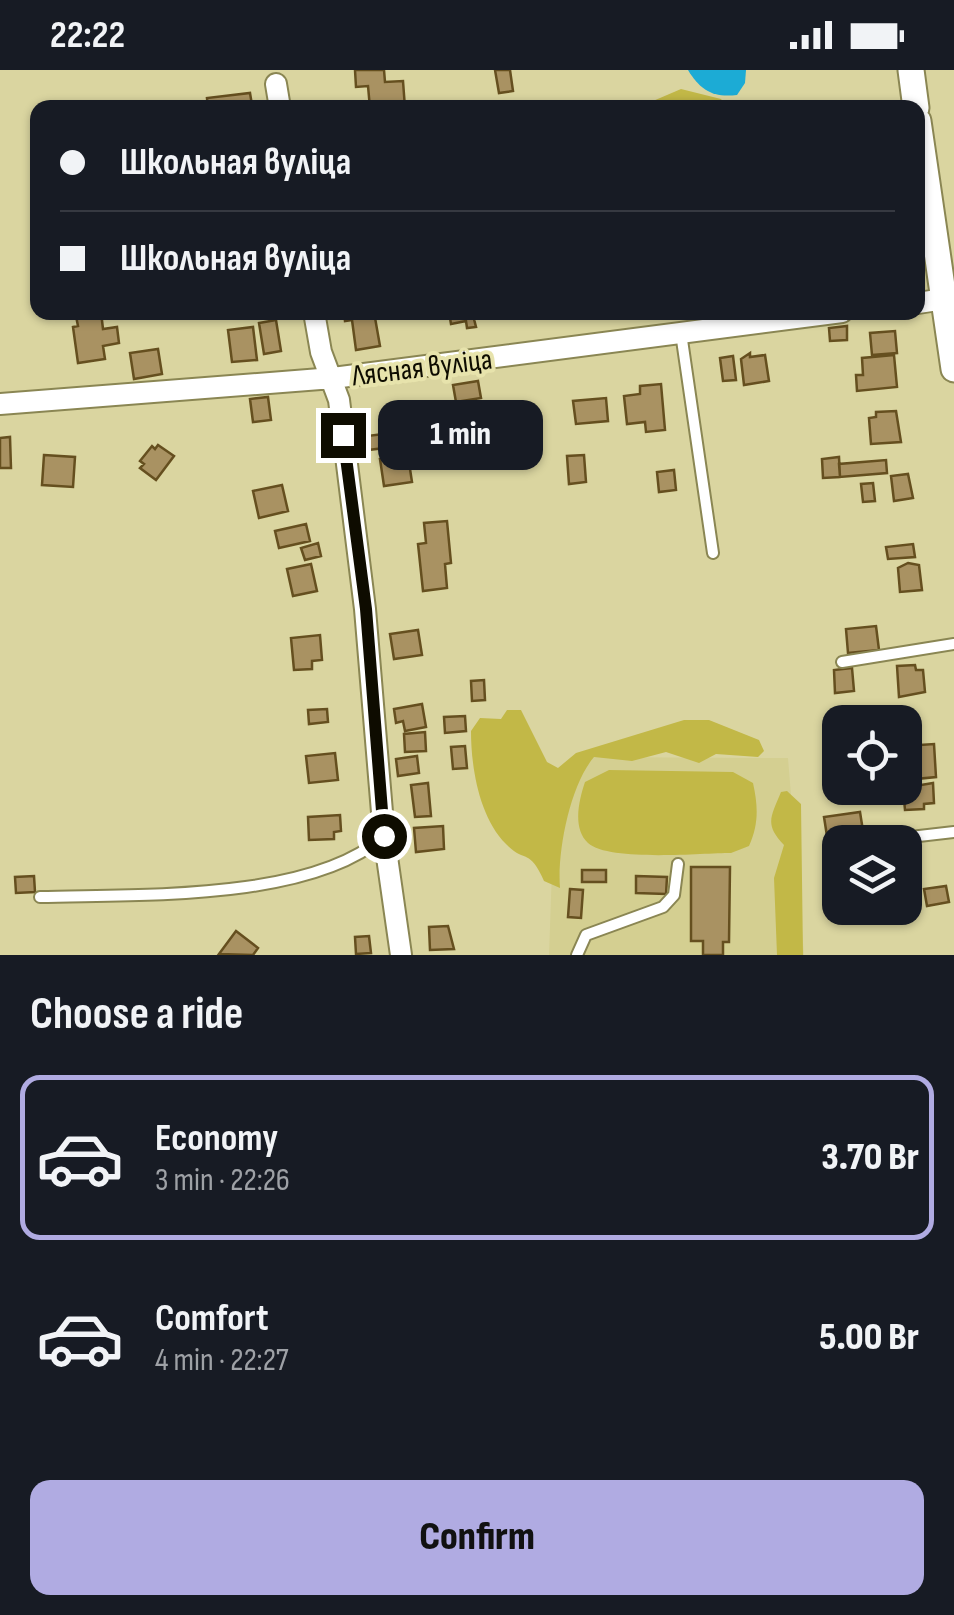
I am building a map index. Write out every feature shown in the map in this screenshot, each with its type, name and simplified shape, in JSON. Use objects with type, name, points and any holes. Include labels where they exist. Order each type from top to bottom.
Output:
[{"type":"street","points":[[910,70],[914,100]]},
{"type":"street","points":[[276,84],[279,100]]},
{"type":"street","points":[[925,173],[954,369]]},
{"type":"street","points":[[925,302],[944,299]]},
{"type":"street","points":[[315,320],[321,352],[333,378],[366,609],[384,836],[401,955]]},
{"type":"street","name":"Лясная вуліца","points":[[0,404],[333,378],[783,320]]},
{"type":"lane","points":[[681,334],[714,554]]},
{"type":"lane","points":[[842,662],[954,644]]},
{"type":"lane","points":[[922,836],[954,832]]},
{"type":"lane","points":[[40,897],[201,893],[283,880],[368,850],[384,836]]},
{"type":"lane","points":[[577,955],[586,935],[663,907],[674,894],[678,864]]},
{"type":"shaded area","points":[[681,89],[722,100],[655,100]]},
{"type":"shaded area","points":[[507,710],[521,710],[547,762],[558,768],[576,753],[684,720],[709,720],[759,740],[764,751],[758,757],[716,754],[699,763],[666,752],[632,761],[594,757],[578,784],[567,819],[560,888],[544,881],[530,860],[506,844],[489,820],[478,791],[471,731],[480,718],[501,719]]},
{"type":"shaded area","points":[[578,757],[788,758],[804,955],[549,955],[553,841]]},
{"type":"shaded area","points":[[609,770],[733,772],[753,783],[757,815],[749,846],[731,853],[656,855],[599,849],[583,837],[578,822],[579,805],[585,782]]},
{"type":"shaded area","points":[[787,791],[801,804],[803,955],[777,955],[774,878],[784,845],[771,820],[781,792]]},
{"type":"water","points":[[688,70],[746,70],[745,83],[737,95],[714,94],[697,83]]},
{"type":"building","points":[[355,70],[384,70],[385,82],[403,81],[404,100],[369,100],[368,86],[356,87]]},
{"type":"building","points":[[495,70],[510,70],[513,91],[499,93]]},
{"type":"building","points":[[250,93],[251,100],[207,100]]},
{"type":"building","points":[[77,320],[102,320],[103,329],[117,327],[119,343],[103,346],[105,359],[78,363],[73,327],[78,326]]},
{"type":"building","points":[[276,320],[281,351],[264,354],[259,323]]},
{"type":"building","points":[[352,320],[375,320],[380,346],[356,350]]},
{"type":"building","points":[[450,320],[474,320],[476,327],[467,328],[466,321],[451,324]]},
{"type":"building","points":[[847,326],[847,340],[830,341],[829,328]]},
{"type":"building","points":[[253,327],[257,360],[232,362],[228,330]]},
{"type":"building","points":[[895,331],[897,353],[872,355],[870,333]]},
{"type":"building","points":[[158,349],[162,374],[134,379],[130,353]]},
{"type":"building","points":[[750,353],[750,357],[765,355],[769,381],[744,385],[741,359]]},
{"type":"building","points":[[894,355],[897,387],[857,391],[856,375],[863,375],[862,358]]},
{"type":"building","points":[[733,356],[736,380],[723,381],[720,358]]},
{"type":"building","points":[[478,381],[481,398],[456,402],[453,385]]},
{"type":"building","points":[[661,384],[665,430],[646,432],[645,422],[627,424],[624,396],[640,394],[640,386]]},
{"type":"building","points":[[268,397],[271,420],[253,422],[250,399]]},
{"type":"building","points":[[606,398],[608,421],[576,424],[573,401]]},
{"type":"building","points":[[896,411],[901,442],[871,444],[869,418],[876,417],[876,412]]},
{"type":"building","points":[[408,431],[409,445],[368,450],[367,436]]},
{"type":"building","points":[[10,437],[11,468],[0,468],[0,438]]},
{"type":"building","points":[[158,445],[174,456],[156,480],[140,468],[144,464],[140,461],[152,446],[155,449]]},
{"type":"building","points":[[44,455],[75,457],[73,487],[42,485]]},
{"type":"building","points":[[584,455],[586,482],[569,484],[567,456]]},
{"type":"building","points":[[408,456],[412,482],[384,486],[380,459]]},
{"type":"building","points":[[839,457],[840,477],[823,478],[822,459]]},
{"type":"building","points":[[886,460],[887,473],[840,477],[839,464]]},
{"type":"building","points":[[674,470],[676,490],[659,492],[657,472]]},
{"type":"building","points":[[908,474],[913,498],[894,501],[891,476]]},
{"type":"building","points":[[873,483],[875,501],[863,502],[861,484]]},
{"type":"building","points":[[282,485],[288,511],[259,518],[253,491]]},
{"type":"building","points":[[447,521],[451,563],[445,564],[447,588],[423,591],[418,544],[426,543],[424,523]]},
{"type":"building","points":[[306,524],[310,541],[279,548],[275,531]]},
{"type":"building","points":[[318,543],[321,556],[305,560],[301,548]]},
{"type":"building","points":[[913,544],[915,557],[888,559],[886,547]]},
{"type":"building","points":[[908,563],[919,565],[922,590],[900,592],[898,568]]},
{"type":"building","points":[[311,564],[317,591],[293,596],[287,569]]},
{"type":"building","points":[[876,626],[879,650],[848,653],[846,629]]},
{"type":"building","points":[[418,630],[422,655],[394,659],[390,634]]},
{"type":"building","points":[[320,635],[322,660],[312,661],[312,669],[294,670],[291,638]]},
{"type":"building","points":[[915,665],[916,670],[923,670],[925,692],[899,697],[897,666]]},
{"type":"building","points":[[852,668],[854,691],[835,693],[834,670]]},
{"type":"building","points":[[484,680],[485,700],[472,701],[471,681]]},
{"type":"building","points":[[422,704],[426,727],[405,731],[403,721],[396,723],[394,709]]},
{"type":"building","points":[[327,709],[328,722],[309,724],[308,710]]},
{"type":"building","points":[[465,716],[466,731],[445,733],[444,717]]},
{"type":"building","points":[[425,732],[426,751],[405,752],[404,734]]},
{"type":"building","points":[[934,744],[936,777],[922,778],[922,745]]},
{"type":"building","points":[[465,746],[467,768],[453,769],[451,747]]},
{"type":"building","points":[[335,753],[338,780],[309,783],[306,756]]},
{"type":"building","points":[[417,756],[419,773],[398,776],[396,759]]},
{"type":"building","points":[[428,783],[431,816],[415,817],[411,785]]},
{"type":"building","points":[[933,783],[934,803],[924,804],[924,809],[905,810],[905,805],[922,805],[922,785]]},
{"type":"building","points":[[860,812],[862,825],[825,825],[824,817]]},
{"type":"building","points":[[340,815],[341,831],[334,832],[334,839],[309,840],[308,817]]},
{"type":"building","points":[[443,826],[444,849],[416,852],[414,828]]},
{"type":"building","points":[[691,867],[730,867],[729,942],[723,942],[723,955],[703,955],[703,941],[691,941]]},
{"type":"building","points":[[582,870],[606,870],[606,882],[582,882]]},
{"type":"building","points":[[34,876],[35,892],[16,893],[15,877]]},
{"type":"building","points":[[636,876],[667,877],[666,894],[636,893]]},
{"type":"building","points":[[946,886],[949,902],[927,906],[924,889]]},
{"type":"building","points":[[570,889],[583,890],[581,918],[568,917]]},
{"type":"building","points":[[448,926],[454,949],[430,950],[429,927]]},
{"type":"building","points":[[236,931],[258,948],[253,955],[219,954]]},
{"type":"building","points":[[369,936],[371,953],[356,954],[355,937]]},
{"type":"route","points":[[343,435],[366,609],[384,836]]}]
